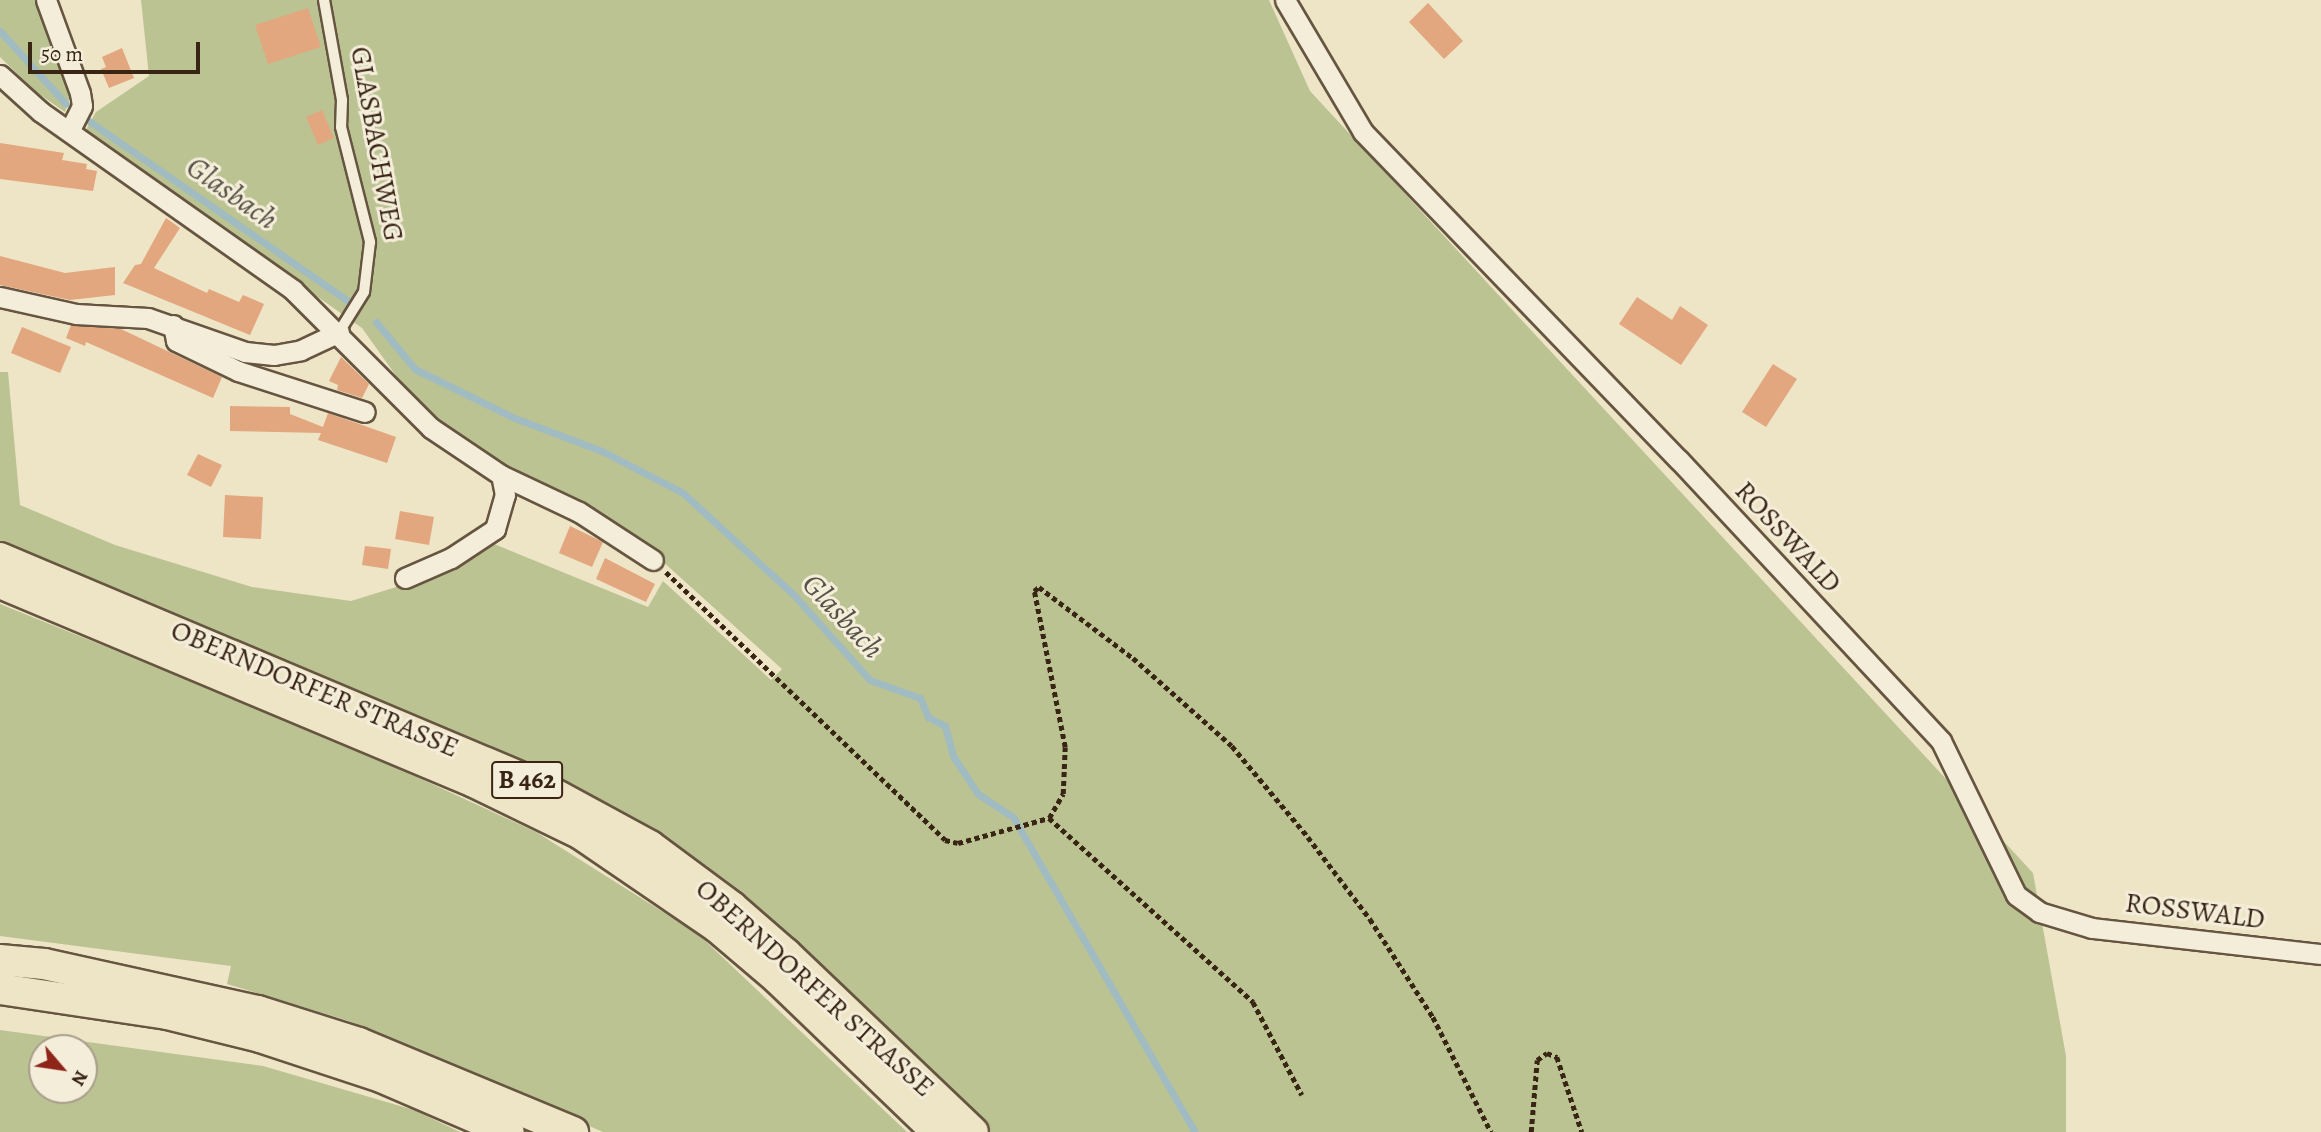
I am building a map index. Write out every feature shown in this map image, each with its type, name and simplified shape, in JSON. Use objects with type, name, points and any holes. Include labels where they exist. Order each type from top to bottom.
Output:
[{"type":"main road","name":"OBERNDORFER STRASSE","points":[[0,558],[522,778],[650,846],[777,946],[973,1132]]},
{"type":"main road","name":"OBERNDORFER STRASSE","points":[[0,583],[474,782],[581,834],[717,927],[778,979],[937,1132]]},
{"type":"main road","points":[[0,960],[98,975],[258,1011],[359,1043],[573,1132]]},
{"type":"main road","points":[[0,989],[53,994],[167,1014],[260,1037],[381,1077],[509,1132]]},
{"type":"street","points":[[46,0],[80,93],[82,106],[69,131]]},
{"type":"street","name":"ROSSWALD","points":[[1285,0],[1363,132],[1651,430],[1941,741],[2016,895],[2039,912],[2092,928],[2321,954]]},
{"type":"street","points":[[0,75],[69,131],[293,290],[339,332],[431,428],[501,475],[579,512],[653,560]]},
{"type":"street","points":[[0,297],[55,310],[148,317],[245,352],[274,355],[301,350],[339,332]]},
{"type":"street","points":[[173,326],[176,341],[238,371],[365,412]]},
{"type":"street","points":[[405,578],[451,558],[495,529],[505,495],[501,475]]},
{"type":"lane","name":"GLASBACHWEG","points":[[324,0],[342,100],[341,127],[370,242],[365,292],[339,332]]},
{"type":"path","points":[[653,560],[820,715],[945,840],[972,842],[1049,818],[1063,794],[1065,747],[1034,591],[1039,587],[1133,658],[1232,746],[1308,837],[1370,919],[1433,1017],[1491,1132]]},
{"type":"path","points":[[1049,818],[1253,1002],[1302,1095]]},
{"type":"path","points":[[1531,1132],[1537,1060],[1547,1053],[1557,1057],[1582,1132]]},
{"type":"green space","points":[[0,0],[38,0],[71,93],[65,112],[36,92],[0,57]]},
{"type":"green space","points":[[141,0],[1269,0],[1310,91],[2033,873],[2066,1056],[2066,1132],[991,1132],[826,972],[228,639],[0,541],[0,372],[8,372],[20,505],[115,545],[252,587],[351,601],[435,575],[494,544],[648,607],[663,581],[771,680],[782,669],[631,533],[599,512],[490,456],[449,427],[409,394],[362,328],[84,133],[96,112],[149,76]]},
{"type":"green space","points":[[0,604],[337,740],[536,832],[698,934],[907,1132],[603,1132],[349,1021],[227,984],[231,966],[0,936]]},
{"type":"green space","points":[[0,1030],[29,1034],[28,1104],[98,1104],[98,1043],[263,1066],[414,1110],[460,1132],[0,1132]]},
{"type":"building","points":[[1428,3],[1463,41],[1444,59],[1409,22]]},
{"type":"building","points":[[308,8],[321,47],[268,64],[255,25]]},
{"type":"building","points":[[122,48],[134,78],[109,88],[101,69],[106,67],[102,57]]},
{"type":"building","points":[[322,110],[334,138],[318,145],[306,117]]},
{"type":"building","points":[[0,143],[64,153],[62,160],[87,164],[86,169],[97,171],[93,191],[0,179]]},
{"type":"building","points":[[166,218],[180,228],[154,268],[207,293],[209,289],[239,302],[243,295],[264,304],[250,335],[123,283],[135,265],[141,264]]},
{"type":"building","points":[[0,256],[65,273],[115,267],[115,295],[70,300],[0,285]]},
{"type":"building","points":[[1637,297],[1672,320],[1680,306],[1708,325],[1681,365],[1619,324]]},
{"type":"building","points":[[71,325],[121,329],[222,377],[213,398],[86,342],[85,346],[66,338]]},
{"type":"building","points":[[22,327],[71,347],[60,373],[11,353]]},
{"type":"building","points":[[341,357],[369,384],[362,398],[337,390],[338,385],[329,381]]},
{"type":"building","points":[[1773,364],[1797,379],[1766,427],[1742,412]]},
{"type":"building","points":[[230,406],[290,407],[290,414],[323,427],[328,413],[396,437],[387,463],[318,440],[321,433],[230,431]]},
{"type":"building","points":[[198,454],[222,465],[211,487],[187,475]]},
{"type":"building","points":[[225,495],[263,497],[261,539],[223,537]]},
{"type":"building","points":[[400,511],[434,517],[429,545],[395,539]]},
{"type":"building","points":[[570,526],[603,542],[592,567],[559,553]]},
{"type":"building","points":[[365,546],[391,549],[388,569],[362,565]]},
{"type":"building","points":[[605,558],[655,584],[646,602],[596,579]]},
{"type":"waterway","name":"Glasbach","points":[[0,31],[66,104]]},
{"type":"waterway","name":"Glasbach","points":[[89,121],[349,302]]},
{"type":"waterway","name":"Glasbach","points":[[376,322],[415,369],[512,417],[602,451],[683,493],[793,594],[870,680],[920,698],[928,717],[945,726],[953,756],[978,794],[1013,817],[1195,1132]]}]
